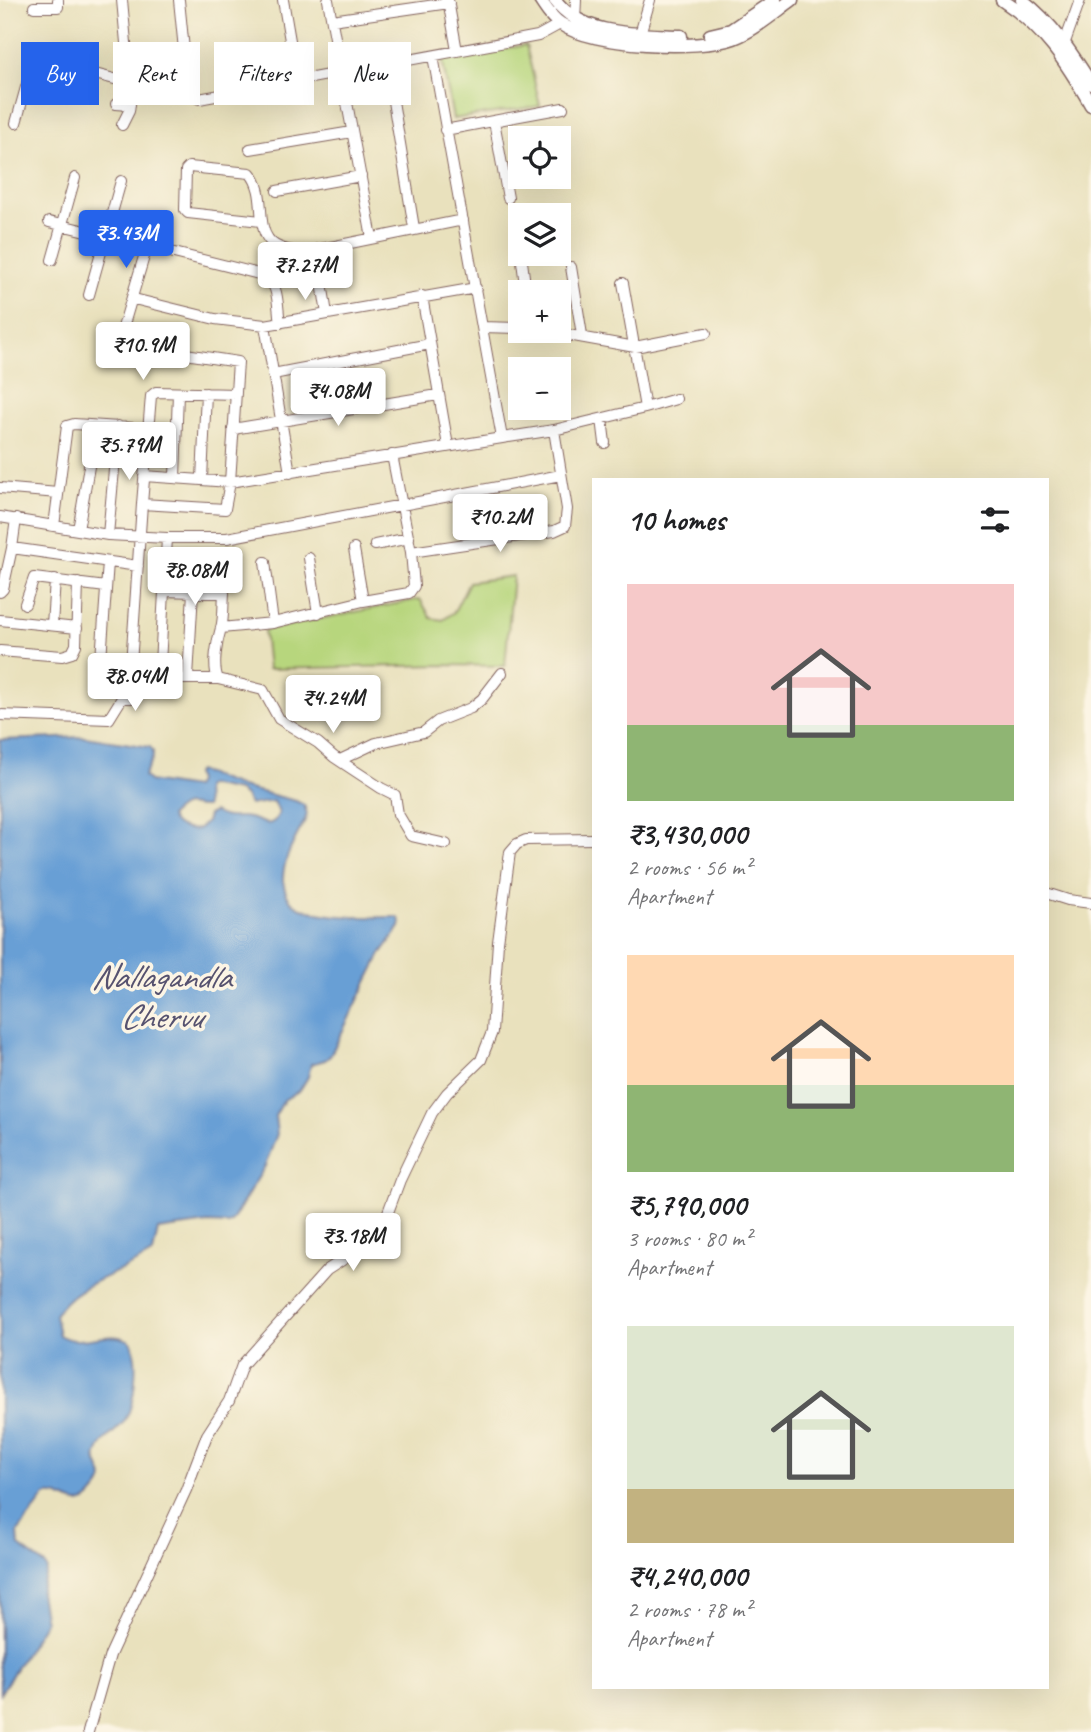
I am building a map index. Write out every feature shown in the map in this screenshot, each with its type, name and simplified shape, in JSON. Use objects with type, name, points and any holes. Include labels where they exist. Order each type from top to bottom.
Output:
[{"type":"main road","points":[[540,0],[561,24],[640,34],[682,36],[716,34],[745,22],[775,0]]},
{"type":"main road","points":[[555,0],[577,26],[639,43],[683,45],[717,43],[749,31],[792,0]]},
{"type":"main road","points":[[1002,0],[1031,20],[1054,45],[1091,105]]},
{"type":"main road","points":[[1022,0],[1065,42],[1091,84]]},
{"type":"street","points":[[34,7],[58,7],[58,0]]},
{"type":"street","points":[[122,0],[126,42]]},
{"type":"street","points":[[179,0],[189,94],[195,98],[214,95]]},
{"type":"street","points":[[282,0],[290,42]]},
{"type":"street","points":[[328,0],[336,42]]},
{"type":"street","points":[[576,0],[577,26]]},
{"type":"street","points":[[640,34],[650,0]]},
{"type":"street","points":[[1065,42],[1080,0]]},
{"type":"street","points":[[332,20],[449,1],[457,51]]},
{"type":"street","points":[[411,60],[538,36],[561,24]]},
{"type":"street","points":[[433,56],[502,438]]},
{"type":"street","points":[[16,123],[33,68],[88,72],[113,79]]},
{"type":"street","points":[[122,125],[130,105]]},
{"type":"street","points":[[347,105],[372,238]]},
{"type":"street","points":[[394,105],[414,228]]},
{"type":"street","points":[[445,130],[563,108]]},
{"type":"street","points":[[494,121],[508,198]]},
{"type":"street","points":[[250,149],[352,132]]},
{"type":"street","points":[[261,221],[188,213],[185,210],[186,170],[189,167],[250,173],[255,179],[261,221],[275,245],[286,252],[306,252],[463,220]]},
{"type":"street","points":[[277,191],[361,176]]},
{"type":"street","points":[[52,260],[75,178]]},
{"type":"street","points":[[89,295],[121,181]]},
{"type":"street","points":[[122,331],[134,299],[156,216]]},
{"type":"street","points":[[49,222],[263,275],[271,279],[275,286],[280,323]]},
{"type":"street","points":[[318,258],[327,314]]},
{"type":"street","points":[[271,279],[277,266]]},
{"type":"street","points":[[571,267],[582,335]]},
{"type":"street","points":[[622,283],[645,408]]},
{"type":"street","points":[[134,299],[215,319],[265,326],[477,288]]},
{"type":"street","points":[[422,296],[448,446]]},
{"type":"street","points":[[265,326],[290,473]]},
{"type":"street","points":[[482,327],[508,328]]},
{"type":"street","points":[[571,334],[635,346],[706,333]]},
{"type":"street","points":[[273,374],[430,344]]},
{"type":"street","points":[[142,504],[222,510],[226,506],[238,362],[146,348]]},
{"type":"street","points":[[139,691],[130,680],[151,396],[156,392],[236,394]]},
{"type":"street","points":[[175,477],[178,393]]},
{"type":"street","points":[[202,479],[206,393]]},
{"type":"street","points":[[233,429],[438,395]]},
{"type":"street","points":[[144,476],[230,482],[554,430],[676,399]]},
{"type":"street","points":[[602,419],[605,443]]},
{"type":"street","points":[[54,526],[65,428],[69,424],[149,429]]},
{"type":"street","points":[[78,530],[96,426]]},
{"type":"street","points":[[108,535],[118,426]]},
{"type":"street","points":[[411,552],[562,528],[568,516],[554,430]]},
{"type":"street","points":[[221,628],[273,623],[413,590],[409,538],[392,455]]},
{"type":"street","points":[[0,517],[108,535],[227,538],[561,475]]},
{"type":"street","points":[[0,488],[58,494]]},
{"type":"street","points":[[0,592],[12,548],[16,519]]},
{"type":"street","points":[[0,715],[109,719],[122,698],[132,698],[139,691],[158,690],[167,538]]},
{"type":"street","points":[[375,544],[409,538]]},
{"type":"street","points":[[12,548],[138,566]]},
{"type":"street","points":[[354,549],[363,601]]},
{"type":"street","points":[[309,558],[318,613]]},
{"type":"street","points":[[100,673],[108,562]]},
{"type":"street","points":[[265,562],[273,623]]},
{"type":"street","points":[[166,563],[223,566]]},
{"type":"street","points":[[25,604],[33,579],[106,587]]},
{"type":"street","points":[[52,625],[55,580]]},
{"type":"street","points":[[0,650],[67,655],[75,650],[78,583]]},
{"type":"street","points":[[164,591],[193,592],[223,588],[216,660],[218,679]]},
{"type":"street","points":[[188,677],[193,592]]},
{"type":"street","points":[[0,620],[77,628]]},
{"type":"street","points":[[340,760],[376,743],[424,732],[438,721],[471,708],[482,699],[502,673]]},
{"type":"street","points":[[159,682],[188,677],[218,679],[263,690],[279,719],[395,795],[398,814],[411,836],[446,845]]},
{"type":"street","points":[[88,1732],[110,1655],[186,1490],[207,1435],[229,1401],[242,1365],[327,1270],[367,1244],[387,1215],[400,1180],[432,1113],[447,1093],[481,1059],[492,1032],[498,942],[510,852],[517,844],[526,840],[592,839]]},
{"type":"street","points":[[1049,894],[1091,903]]},
{"type":"green space","points":[[526,45],[540,106],[453,119],[442,58]]},
{"type":"green space","points":[[513,576],[505,666],[268,669],[264,630],[420,599],[431,618],[443,620],[454,612],[469,582]]},
{"type":"water","name":"Nallagandla Chervu","points":[[85,737],[150,747],[153,757],[144,776],[149,781],[194,788],[197,782],[195,773],[198,771],[241,787],[296,801],[304,805],[307,814],[290,849],[283,873],[286,892],[291,901],[312,912],[357,917],[398,917],[401,922],[381,954],[330,1056],[311,1064],[308,1077],[300,1090],[284,1100],[275,1116],[277,1134],[265,1166],[232,1221],[228,1224],[208,1223],[158,1230],[153,1253],[87,1286],[64,1303],[55,1315],[59,1335],[68,1339],[112,1337],[130,1341],[135,1358],[134,1392],[125,1420],[102,1444],[97,1454],[97,1464],[103,1479],[98,1489],[81,1503],[56,1495],[45,1496],[18,1532],[19,1546],[47,1569],[40,1593],[45,1622],[0,1694],[0,740]],"holes":[[[208,785],[238,791],[250,805],[274,801],[279,813],[276,819],[266,823],[214,812],[208,815],[206,822],[198,829],[189,829],[177,825],[170,816],[184,806],[206,807],[205,788]]]}]
